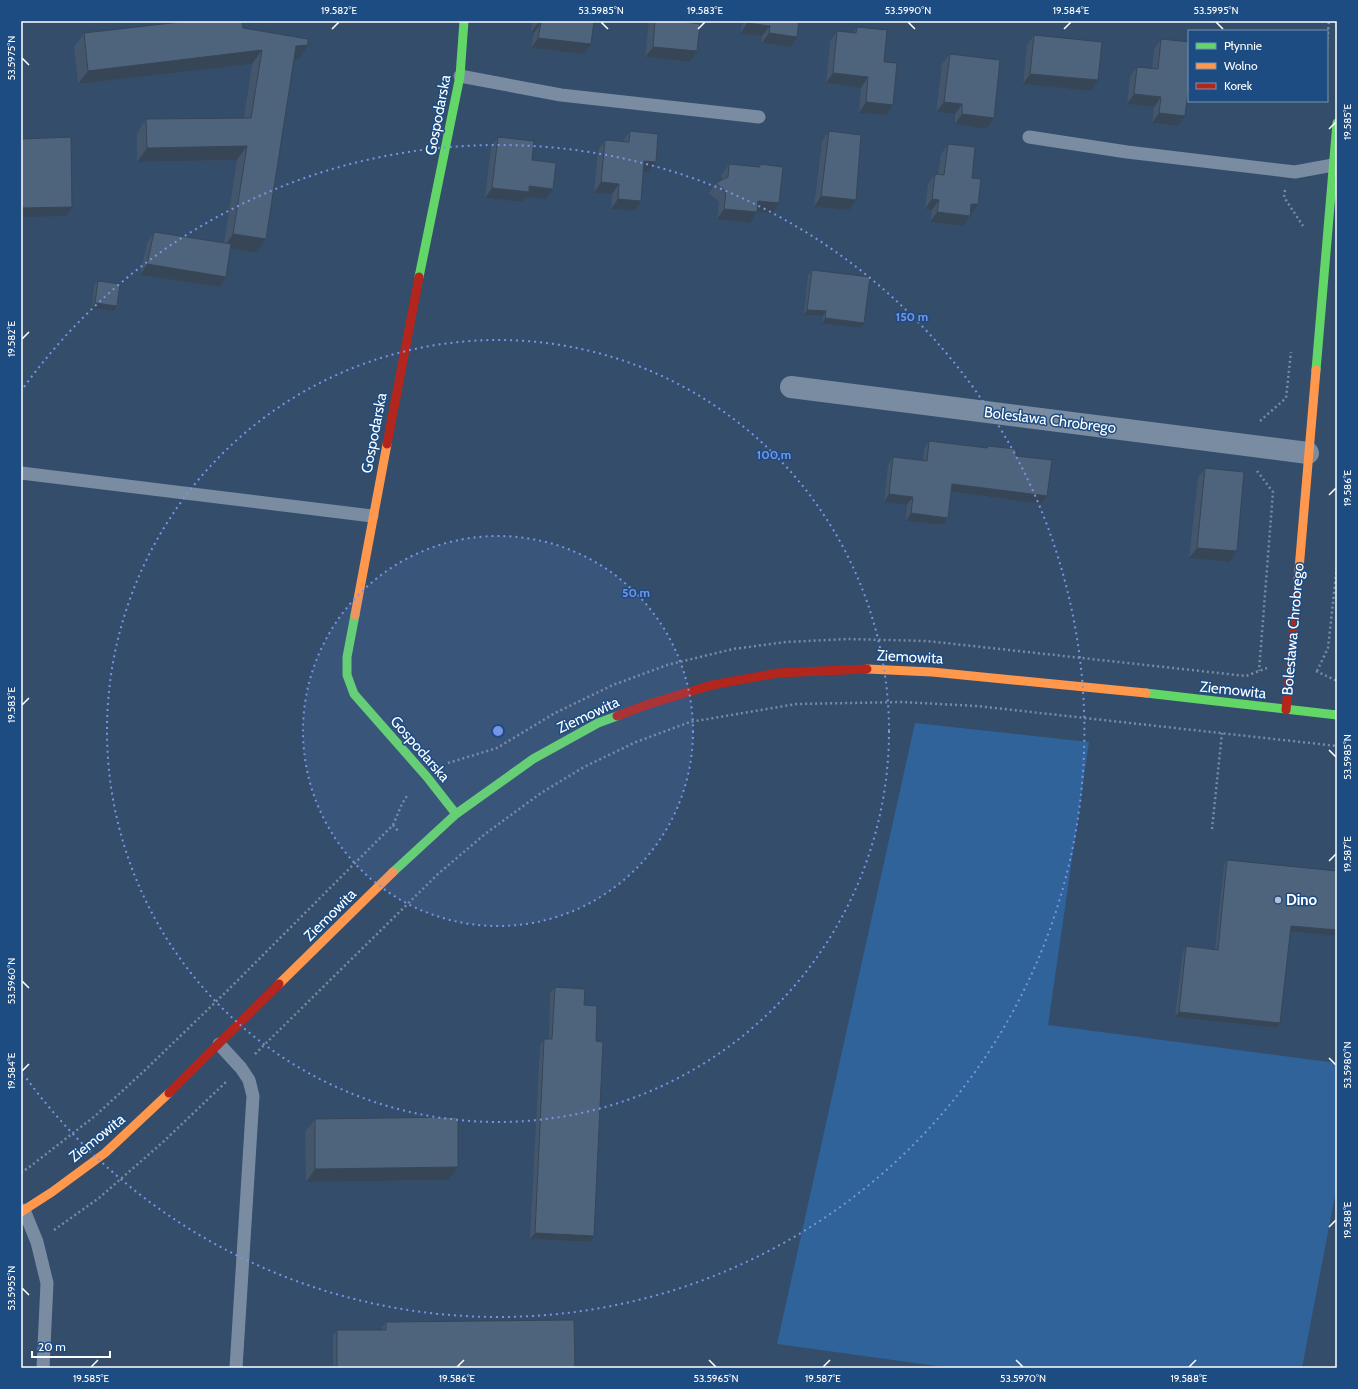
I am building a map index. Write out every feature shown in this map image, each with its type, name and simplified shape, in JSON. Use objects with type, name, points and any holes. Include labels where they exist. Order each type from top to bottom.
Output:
[{"type":"street","name":"Gospodarska","points":[[456,814],[427,777],[354,694],[347,675],[347,657],[400,368],[460,76],[464,21]]},
{"type":"street","name":"Bolesława Chrobrego","points":[[1286,710],[1291,668],[1308,453],[1337,131]]},
{"type":"street","name":"Bolesława Chrobrego","points":[[791,387],[1308,453]]},
{"type":"street","name":"Ziemowita","points":[[22,1211],[52,1192],[105,1153],[141,1120],[416,850],[456,814],[533,759],[598,723],[649,704],[712,685],[778,673],[859,669],[932,672],[1099,688],[1337,715]]},
{"type":"lane","points":[[460,76],[561,95],[758,117]]},
{"type":"lane","points":[[1029,137],[1135,153],[1295,172],[1333,165]]},
{"type":"lane","points":[[21,473],[372,516]]},
{"type":"lane","points":[[219,1044],[241,1068],[249,1080],[253,1096],[236,1368]]},
{"type":"lane","points":[[22,1211],[37,1242],[47,1283],[43,1368]]},
{"type":"path","points":[[1328,32],[1329,21]]},
{"type":"path","points":[[1286,171],[1284,197],[1304,227]]},
{"type":"path","points":[[1259,671],[1273,492],[1253,466],[1256,425],[1286,398],[1291,351]]},
{"type":"path","points":[[1317,671],[1328,648],[1337,566]]},
{"type":"path","points":[[21,1172],[32,1166],[95,1116],[226,992],[393,825],[402,804],[411,789],[443,764],[497,748],[555,713],[613,685],[667,665],[733,649],[786,642],[848,639],[927,641],[1246,676],[1269,667],[1291,668],[1317,671],[1337,681]]},
{"type":"path","points":[[37,1242],[99,1198],[163,1142],[241,1068],[438,874],[484,834],[541,793],[584,767],[636,742],[690,722],[796,704],[902,702],[977,706],[1337,746]]},
{"type":"path","points":[[1212,828],[1222,733]]},
{"type":"shaded area","points":[[915,723],[1089,742],[1048,1025],[1337,1063],[1337,1185],[1302,1368],[951,1368],[777,1344]]},
{"type":"building","points":[[21,21],[23,21],[23,27],[21,28]]},
{"type":"building","points":[[189,21],[242,21],[243,28],[308,39],[308,45],[296,46],[266,239],[233,234],[247,146],[147,148],[146,119],[251,118],[262,50],[88,71],[84,33]]},
{"type":"building","points":[[538,21],[594,21],[591,44],[538,38],[541,23],[538,23]]},
{"type":"building","points":[[655,21],[685,21],[700,24],[697,51],[653,47]]},
{"type":"building","points":[[748,21],[799,21],[797,37],[769,33],[770,26],[747,23]]},
{"type":"building","points":[[857,27],[887,30],[884,62],[897,63],[893,105],[866,102],[868,77],[833,73],[837,31],[856,33]]},
{"type":"building","points":[[1034,35],[1102,42],[1098,80],[1030,74]]},
{"type":"building","points":[[1161,39],[1188,42],[1188,92],[1185,116],[1159,113],[1161,97],[1134,94],[1137,67],[1158,69]]},
{"type":"building","points":[[950,54],[1000,60],[994,118],[962,114],[962,104],[944,102]]},
{"type":"building","points":[[630,131],[658,134],[656,162],[644,161],[641,201],[618,199],[619,184],[601,182],[605,140],[629,142]]},
{"type":"building","points":[[829,131],[861,135],[856,200],[821,196]]},
{"type":"building","points":[[71,137],[72,207],[21,208],[21,139]]},
{"type":"building","points":[[498,137],[534,141],[532,160],[556,163],[553,189],[529,186],[529,192],[492,188]]},
{"type":"building","points":[[948,144],[975,147],[972,178],[981,179],[978,204],[971,204],[970,216],[937,212],[939,200],[932,199],[935,174],[944,175]]},
{"type":"building","points":[[729,164],[760,167],[760,164],[783,167],[779,203],[758,201],[757,212],[724,209],[726,192],[716,183],[728,177]]},
{"type":"building","points":[[154,232],[231,244],[226,277],[147,264]]},
{"type":"building","points":[[812,270],[870,277],[864,323],[825,318],[826,311],[807,310]]},
{"type":"building","points":[[98,281],[120,284],[117,306],[95,303]]},
{"type":"building","points":[[929,441],[987,448],[988,446],[1016,449],[1016,456],[1052,460],[1047,496],[952,484],[948,518],[911,513],[913,497],[889,494],[893,457],[927,461]]},
{"type":"building","points":[[1205,468],[1244,472],[1237,551],[1197,548]]},
{"type":"building","points":[[1227,860],[1337,871],[1337,930],[1291,926],[1280,1023],[1179,1012],[1186,946],[1218,950]]},
{"type":"building","points":[[555,987],[585,989],[584,1005],[597,1006],[596,1041],[603,1042],[594,1236],[535,1233],[544,1039],[552,1039]]},
{"type":"building","points":[[458,1117],[458,1167],[315,1169],[315,1119]]},
{"type":"building","points":[[574,1320],[575,1368],[337,1368],[337,1330],[386,1330],[386,1322]]},
{"type":"traffic: fast","points":[[419,277],[460,76],[464,21]]},
{"type":"traffic: fast","points":[[1316,370],[1337,123]]},
{"type":"traffic: fast","points":[[355,615],[347,657],[347,675],[354,694],[427,777],[456,814]]},
{"type":"traffic: fast","points":[[1146,693],[1337,715]]},
{"type":"traffic: fast","points":[[393,872],[456,814],[533,759],[598,723],[617,716]]},
{"type":"traffic: slow","points":[[1298,581],[1316,370]]},
{"type":"traffic: slow","points":[[355,615],[387,444]]},
{"type":"traffic: slow","points":[[867,669],[932,672],[1146,693]]},
{"type":"traffic: slow","points":[[279,984],[393,872]]},
{"type":"traffic: slow","points":[[21,1212],[52,1192],[105,1153],[169,1093]]},
{"type":"traffic: jam","points":[[387,444],[419,277]]},
{"type":"traffic: jam","points":[[1286,710],[1298,581]]},
{"type":"traffic: jam","points":[[617,716],[649,704],[712,685],[778,673],[867,669]]},
{"type":"traffic: jam","points":[[169,1093],[279,984]]},
{"type":"place","name":"Dino","points":[[1278,900]]}]
